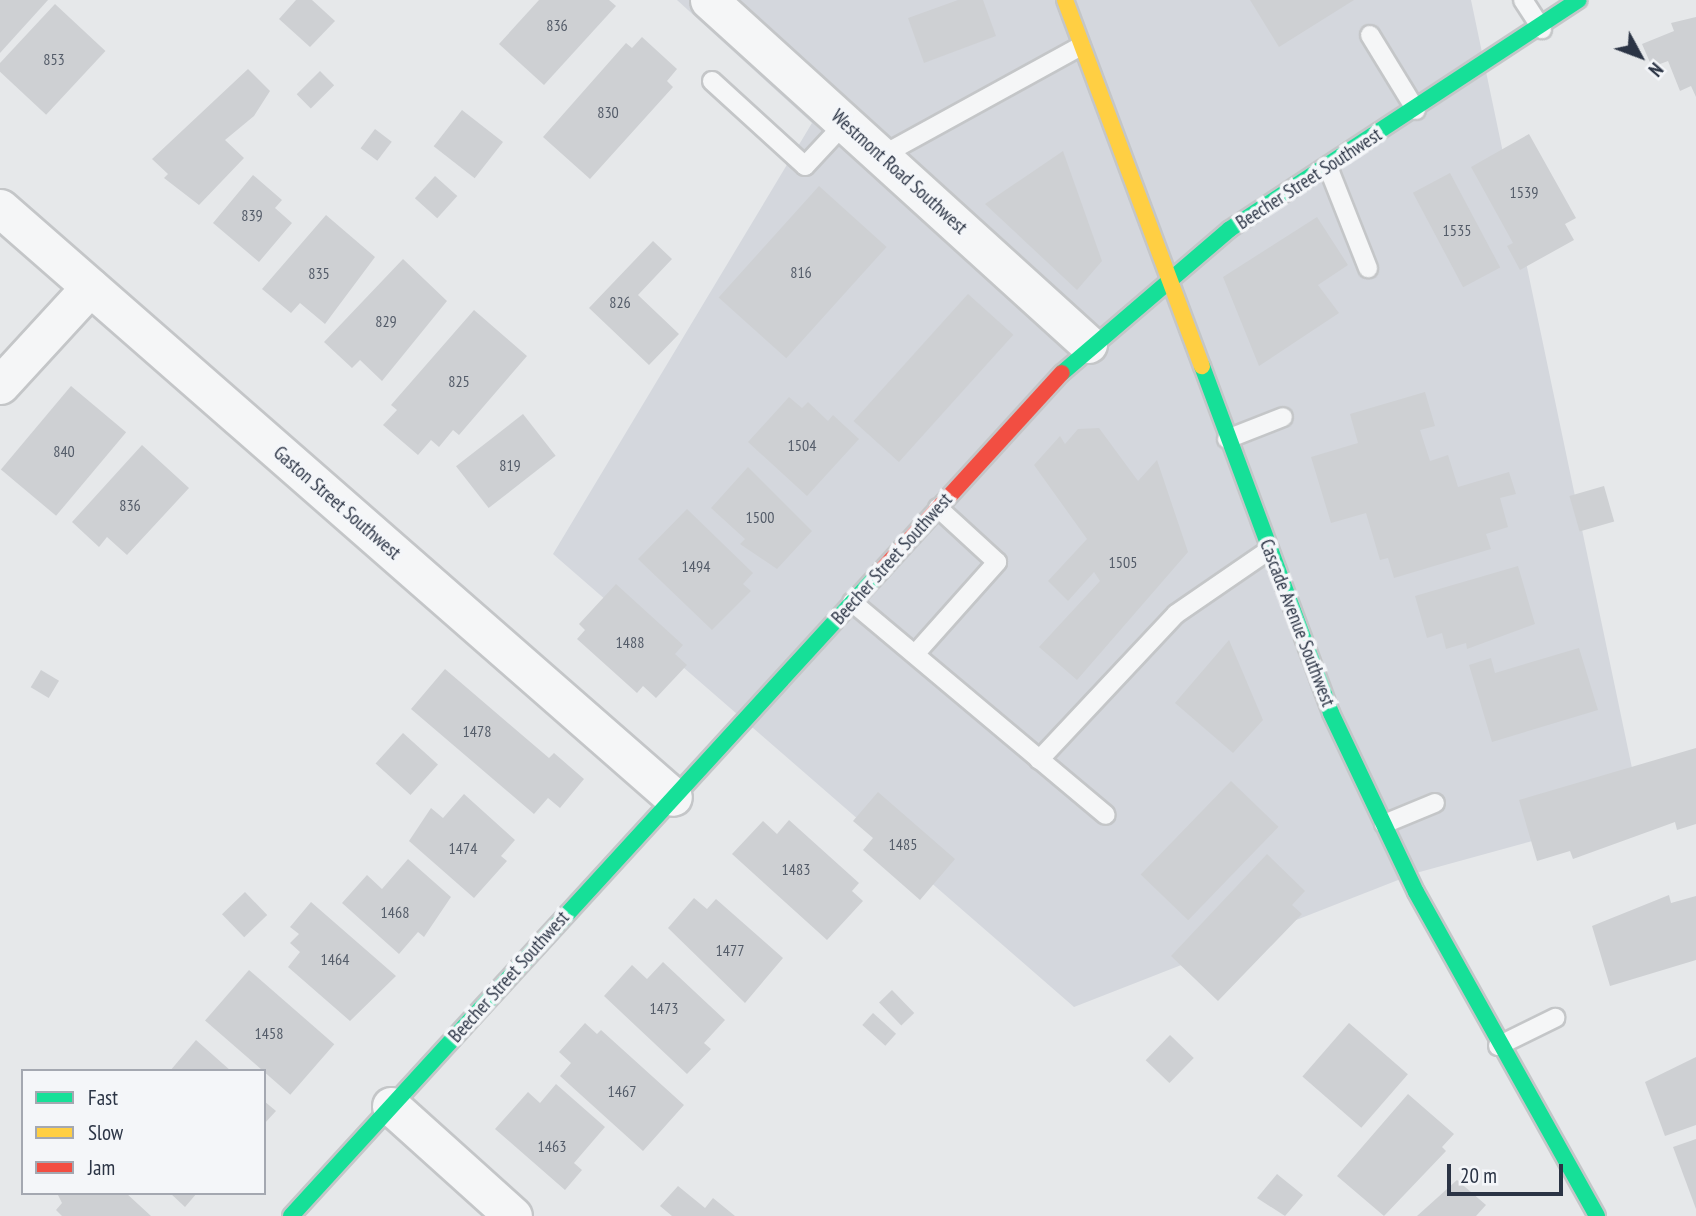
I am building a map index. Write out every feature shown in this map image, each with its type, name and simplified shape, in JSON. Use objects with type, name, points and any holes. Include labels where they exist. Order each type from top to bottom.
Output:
[{"type":"street","name":"Westmont Road Southwest","points":[[709,0],[1088,344]]},
{"type":"street","name":"Beecher Street Southwest","points":[[290,1216],[1088,344],[1230,229],[1542,29],[1579,0]]},
{"type":"street","name":"Cascade Avenue Southwest","points":[[1066,5],[1167,282],[1331,713],[1384,824],[1498,1046],[1597,1216]]},
{"type":"street","name":"Gaston Street Southwest","points":[[0,208],[673,797]]},
{"type":"street","points":[[0,385],[90,287]]},
{"type":"street","points":[[391,1106],[513,1216]]},
{"type":"lane","points":[[1066,5],[1088,0]]},
{"type":"lane","points":[[1523,0],[1542,29]]},
{"type":"lane","points":[[1370,35],[1416,110]]},
{"type":"lane","points":[[881,156],[1081,46]]},
{"type":"lane","points":[[712,80],[805,166],[845,123]]},
{"type":"lane","points":[[1328,167],[1368,268]]},
{"type":"lane","points":[[1227,439],[1283,417]]},
{"type":"lane","points":[[916,653],[997,562],[938,508]]},
{"type":"lane","points":[[1039,760],[1176,614],[1269,551]]},
{"type":"lane","points":[[852,602],[1106,815]]},
{"type":"lane","points":[[1384,824],[1435,803]]},
{"type":"lane","points":[[1498,1046],[1555,1018]]},
{"type":"shaded area","points":[[677,0],[1471,0],[1641,811],[1416,873],[1074,1007],[553,554],[812,123]]},
{"type":"building","points":[[0,0],[48,0],[0,53]]},
{"type":"building","points":[[296,0],[312,0],[335,21],[310,47],[279,19]]},
{"type":"building","points":[[539,0],[609,0],[616,6],[544,85],[499,44]]},
{"type":"building","points":[[958,0],[983,0],[996,36],[924,63],[908,18]]},
{"type":"building","points":[[1250,0],[1354,0],[1279,47]]},
{"type":"building","points":[[55,4],[105,51],[46,115],[0,72],[0,63]]},
{"type":"building","points":[[1696,17],[1696,97],[1691,86],[1680,91],[1668,61],[1652,67],[1642,44],[1674,31],[1671,23]]},
{"type":"building","points":[[642,37],[677,69],[667,81],[673,87],[590,179],[543,137],[626,43],[632,48]]},
{"type":"building","points":[[248,69],[270,91],[254,116],[225,140],[244,158],[199,205],[164,178],[168,174],[152,159]]},
{"type":"building","points":[[320,71],[334,85],[311,108],[297,94]]},
{"type":"building","points":[[462,110],[503,142],[475,178],[434,146]]},
{"type":"building","points":[[375,129],[392,142],[377,161],[361,148]]},
{"type":"building","points":[[1529,134],[1576,218],[1565,224],[1574,240],[1520,270],[1507,246],[1513,243],[1471,167]]},
{"type":"building","points":[[1063,151],[1102,261],[1077,290],[985,204]]},
{"type":"building","points":[[1450,173],[1500,267],[1463,287],[1413,193]]},
{"type":"building","points":[[253,175],[282,200],[275,208],[292,223],[259,262],[213,223]]},
{"type":"building","points":[[435,176],[457,196],[437,218],[415,198]]},
{"type":"building","points":[[819,186],[887,247],[786,358],[719,297]]},
{"type":"building","points":[[326,215],[375,257],[325,324],[300,303],[291,313],[262,289]]},
{"type":"building","points":[[1317,217],[1348,265],[1318,285],[1339,313],[1259,366],[1223,277]]},
{"type":"building","points":[[653,241],[672,259],[638,295],[679,334],[649,365],[589,308]]},
{"type":"building","points":[[403,259],[447,301],[382,381],[360,360],[352,368],[324,342]]},
{"type":"building","points":[[968,294],[1013,335],[899,462],[854,421]]},
{"type":"building","points":[[474,310],[527,356],[459,435],[453,430],[439,447],[431,440],[418,455],[383,425],[397,410],[391,405]]},
{"type":"building","points":[[71,386],[126,432],[56,516],[1,469]]},
{"type":"building","points":[[1425,392],[1435,426],[1420,430],[1430,461],[1448,455],[1458,487],[1509,472],[1516,494],[1500,498],[1508,527],[1486,534],[1491,549],[1394,578],[1388,558],[1380,560],[1366,513],[1331,523],[1311,457],[1358,443],[1350,414]]},
{"type":"building","points":[[789,397],[802,408],[808,402],[828,421],[833,415],[859,439],[807,496],[748,442]]},
{"type":"building","points":[[523,414],[556,456],[489,508],[456,466]]},
{"type":"building","points":[[1099,428],[1138,481],[1157,460],[1188,552],[1077,680],[1039,647],[1100,581],[1094,572],[1068,601],[1048,581],[1087,539],[1034,465],[1060,436],[1065,444],[1078,429]]},
{"type":"building","points":[[142,445],[189,488],[127,555],[107,537],[99,547],[72,522]]},
{"type":"building","points":[[748,467],[812,531],[777,569],[740,544],[745,539],[711,508]]},
{"type":"building","points":[[1604,486],[1614,522],[1580,531],[1569,496]]},
{"type":"building","points":[[687,509],[753,573],[743,584],[751,591],[712,630],[638,559]]},
{"type":"building","points":[[1518,566],[1535,624],[1467,649],[1466,643],[1446,649],[1442,633],[1427,638],[1415,596]]},
{"type":"building","points":[[616,584],[683,645],[675,654],[687,665],[656,698],[643,686],[637,693],[577,639],[585,630],[579,624]]},
{"type":"building","points":[[1229,640],[1263,720],[1233,753],[1175,703]]},
{"type":"building","points":[[1579,648],[1598,710],[1492,742],[1469,665],[1491,658],[1495,673]]},
{"type":"building","points":[[445,669],[549,758],[554,753],[584,779],[560,808],[548,798],[534,814],[411,709]]},
{"type":"building","points":[[41,670],[59,681],[49,698],[31,687]]},
{"type":"building","points":[[403,733],[438,764],[410,795],[376,763]]},
{"type":"building","points":[[1696,748],[1696,824],[1677,830],[1675,822],[1573,859],[1570,851],[1537,861],[1519,800]]},
{"type":"building","points":[[1231,781],[1278,827],[1188,920],[1141,875]]},
{"type":"building","points":[[878,792],[955,859],[920,900],[863,850],[873,838],[853,821]]},
{"type":"building","points":[[464,794],[515,840],[501,856],[507,861],[474,898],[409,841],[431,808],[443,818]]},
{"type":"building","points":[[789,820],[859,883],[852,891],[863,901],[827,940],[732,854],[763,821],[777,834]]},
{"type":"building","points":[[1267,854],[1305,891],[1292,905],[1302,914],[1218,1001],[1171,956]]},
{"type":"building","points":[[408,859],[451,897],[424,937],[418,932],[399,954],[342,903],[367,875],[382,889]]},
{"type":"building","points":[[245,892],[267,915],[244,937],[222,914]]},
{"type":"building","points":[[1669,895],[1671,903],[1696,896],[1696,960],[1610,986],[1592,926]]},
{"type":"building","points":[[694,898],[707,909],[716,899],[783,958],[745,1003],[668,928]]},
{"type":"building","points":[[311,902],[396,976],[350,1021],[288,967],[300,952],[290,943],[299,934],[290,927]]},
{"type":"building","points":[[663,962],[725,1020],[704,1043],[711,1049],[687,1074],[604,996],[632,965],[647,979]]},
{"type":"building","points":[[249,970],[334,1044],[290,1095],[266,1074],[266,1069],[261,1069],[205,1021]]},
{"type":"building","points":[[892,990],[914,1013],[901,1026],[879,1003]]},
{"type":"building","points":[[873,1013],[896,1034],[885,1046],[862,1025]]},
{"type":"building","points":[[585,1023],[597,1034],[601,1030],[684,1105],[643,1151],[560,1076],[571,1063],[559,1052]]},
{"type":"building","points":[[1349,1023],[1408,1074],[1361,1128],[1302,1077]]},
{"type":"building","points":[[1170,1035],[1194,1058],[1169,1083],[1146,1060]]},
{"type":"building","points":[[196,1040],[229,1069],[172,1069]]},
{"type":"building","points":[[1696,1057],[1696,1125],[1665,1136],[1645,1082]]},
{"type":"building","points":[[556,1084],[605,1127],[574,1163],[582,1170],[565,1190],[495,1129],[528,1092],[540,1103]]},
{"type":"building","points":[[1408,1094],[1454,1134],[1442,1147],[1446,1151],[1384,1216],[1337,1176]]},
{"type":"building","points":[[266,1103],[276,1111],[266,1122]]},
{"type":"building","points":[[1696,1139],[1696,1209],[1673,1147]]},
{"type":"building","points":[[1277,1174],[1303,1195],[1285,1216],[1257,1198]]},
{"type":"building","points":[[1457,1180],[1486,1205],[1476,1216],[1417,1216]]},
{"type":"building","points":[[678,1186],[705,1208],[713,1198],[735,1216],[672,1216],[660,1206]]},
{"type":"building","points":[[58,1195],[128,1195],[151,1216],[62,1216],[56,1210],[62,1203]]},
{"type":"building","points":[[172,1195],[195,1195],[185,1207]]},
{"type":"traffic: fast","points":[[1062,373],[1230,229],[1579,0]]},
{"type":"traffic: fast","points":[[1202,366],[1331,713],[1416,892],[1597,1216]]},
{"type":"traffic: fast","points":[[291,1216],[881,571]]},
{"type":"traffic: slow","points":[[1065,0],[1202,366]]},
{"type":"traffic: jam","points":[[881,571],[1062,373]]}]
